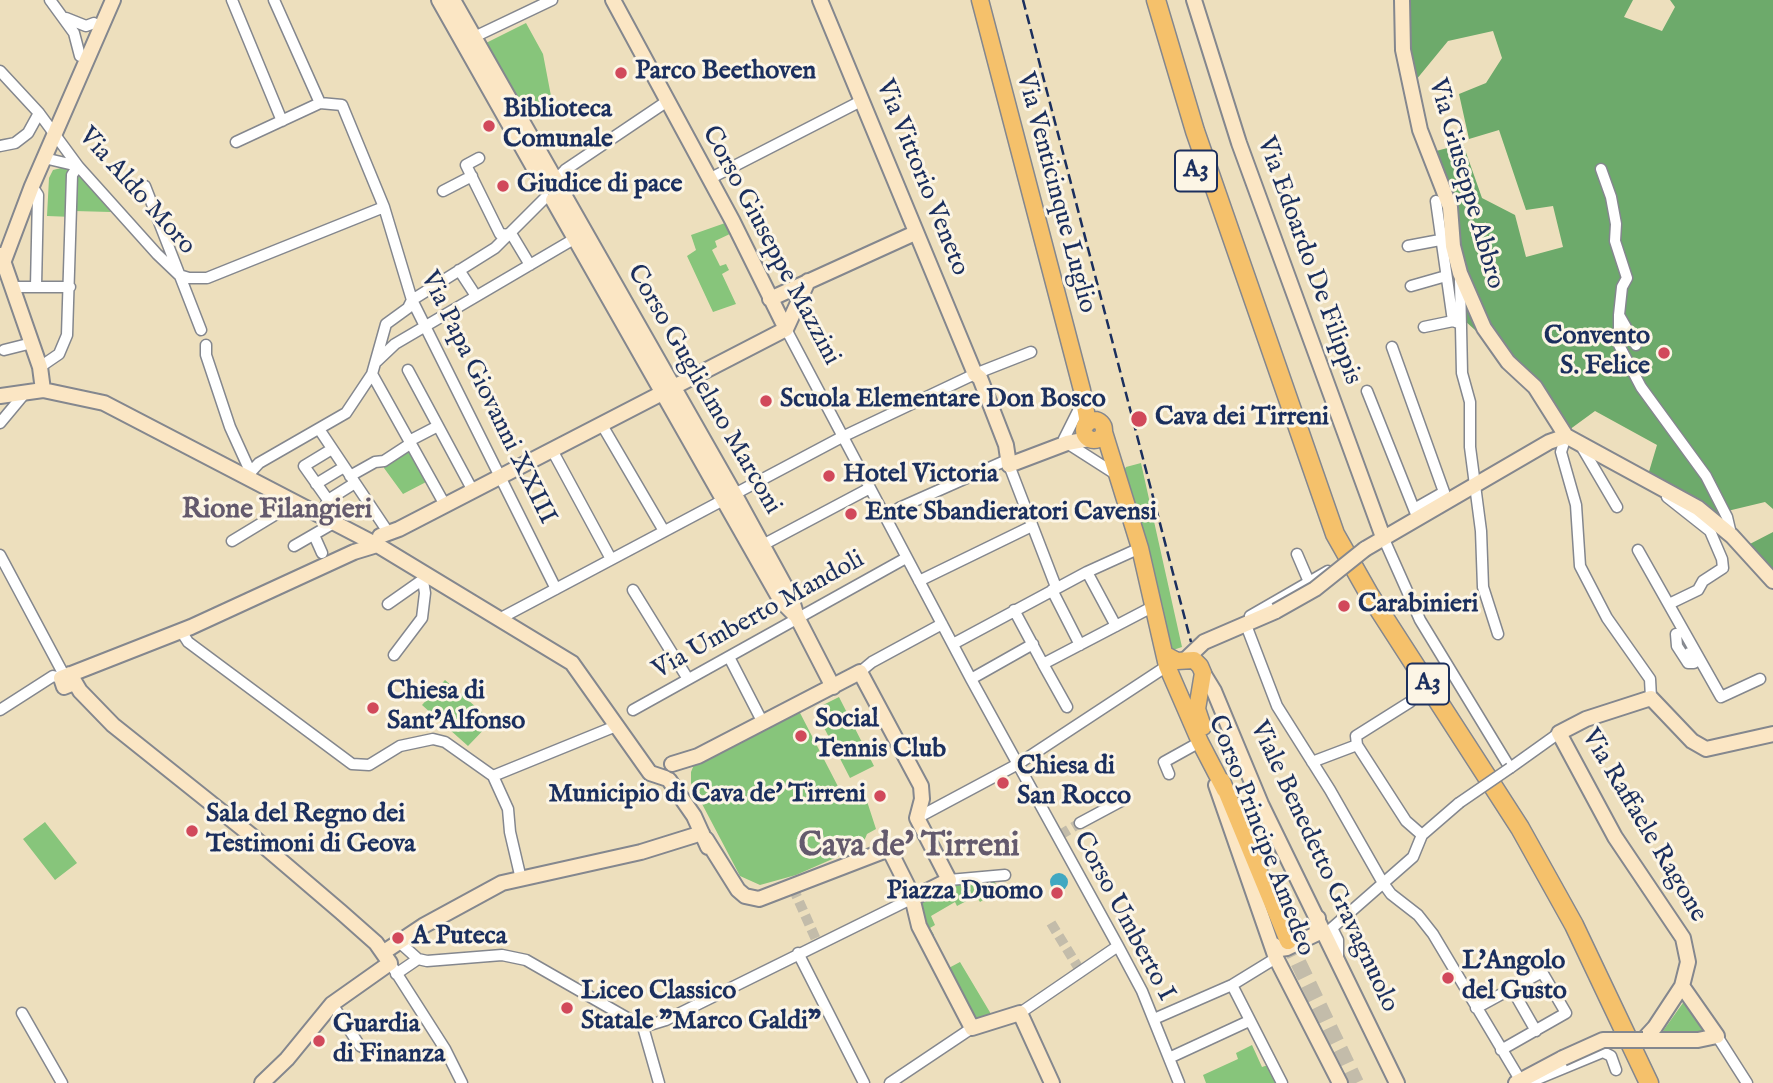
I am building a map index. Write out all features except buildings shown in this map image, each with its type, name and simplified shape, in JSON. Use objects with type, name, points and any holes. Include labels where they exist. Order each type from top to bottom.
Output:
[{"type":"highway","name":"A3","points":[[1144,0],[1187,143],[1324,538],[1366,610],[1471,769],[1531,870],[1586,974],[1636,1083]]},
{"type":"highway","name":"A3","points":[[1156,0],[1195,131],[1335,534],[1368,594],[1525,838],[1587,951],[1649,1083]]},
{"type":"main road","name":"Via Venticinque Luglio","points":[[980,0],[1093,431],[1116,471]]},
{"type":"main road","points":[[1116,471],[1140,548],[1154,606],[1175,660],[1197,663],[1203,669],[1198,709],[1226,790],[1288,941]]},
{"type":"main road","name":"Corso Principe Amedeo","points":[[1175,660],[1175,681],[1200,741]]},
{"type":"main road","points":[[1200,741],[1226,790]]},
{"type":"street","points":[[50,0],[65,17],[74,33],[80,56]]},
{"type":"street","points":[[55,131],[58,113],[80,56],[106,0]]},
{"type":"street","points":[[43,390],[45,365],[32,343],[4,267],[32,186],[113,0]]},
{"type":"street","points":[[232,0],[282,121]]},
{"type":"street","points":[[236,142],[320,103],[274,0]]},
{"type":"street","name":"Corso Guglielmo Marconi","points":[[439,0],[469,40]]},
{"type":"street","name":"Corso Guglielmo Marconi","points":[[453,0],[469,40],[528,145],[758,548],[790,597],[797,617],[833,687]]},
{"type":"street","points":[[469,40],[552,0]]},
{"type":"street","name":"Corso Giuseppe Mazzini","points":[[613,0],[885,514]]},
{"type":"street","name":"Via Vittorio Veneto","points":[[820,0],[915,233],[975,374],[980,378],[1006,445],[1008,462]]},
{"type":"street","name":"Via Edoardo De Filippis","points":[[1194,0],[1239,143],[1383,537]]},
{"type":"street","name":"Via Giuseppe Abbro","points":[[1402,0],[1403,50],[1420,130],[1450,207],[1453,275],[1507,362],[1535,387],[1572,438]]},
{"type":"street","points":[[65,17],[86,26],[94,23]]},
{"type":"street","name":"Via Aldo Moro","points":[[0,71],[55,131],[78,166],[179,275],[207,278],[384,207]]},
{"type":"street","points":[[709,178],[863,100]]},
{"type":"street","points":[[249,473],[259,463],[353,406],[372,374],[386,324],[408,308],[412,300],[512,234],[553,185],[666,102]]},
{"type":"street","name":"Via Papa Giovanni XXIII","points":[[320,103],[342,105],[384,207],[412,300],[556,589]]},
{"type":"street","points":[[0,146],[15,143],[28,134],[39,113]]},
{"type":"street","points":[[479,158],[466,164],[471,176],[500,234],[512,234]]},
{"type":"street","points":[[44,159],[78,166],[72,175],[67,335],[59,355],[45,365]]},
{"type":"street","points":[[1601,169],[1611,198],[1616,225],[1615,241],[1627,278],[1622,287],[1619,345],[1641,387],[1706,476],[1727,517],[1732,536]]},
{"type":"street","points":[[443,191],[471,176]]},
{"type":"street","name":"Corso Guglielmo Marconi","points":[[553,185],[574,239],[606,281]]},
{"type":"street","points":[[32,186],[38,195],[36,286]]},
{"type":"street","points":[[145,186],[201,330]]},
{"type":"street","points":[[1408,246],[1440,240],[1443,235],[1436,201]]},
{"type":"street","points":[[796,307],[782,312],[772,303],[808,281],[915,233]]},
{"type":"street","points":[[512,234],[530,265]]},
{"type":"street","points":[[376,362],[396,344],[424,326],[574,239]]},
{"type":"street","points":[[1440,240],[1453,275],[1462,373],[1470,402],[1471,447],[1478,485],[1483,587],[1498,634]]},
{"type":"street","points":[[4,267],[36,286],[70,287]]},
{"type":"street","points":[[459,270],[476,296]]},
{"type":"street","points":[[1411,286],[1453,275]]},
{"type":"street","points":[[0,710],[43,683],[69,681],[87,669],[186,629],[354,552],[786,330],[808,281]]},
{"type":"street","points":[[1619,315],[1636,345]]},
{"type":"street","points":[[1424,327],[1457,322]]},
{"type":"street","points":[[4,351],[32,343]]},
{"type":"street","points":[[206,345],[206,355],[249,473]]},
{"type":"street","points":[[917,818],[1018,764],[1204,642],[1276,611],[1315,589],[1444,492],[1392,347]]},
{"type":"street","points":[[501,618],[842,437],[975,374],[1031,352]]},
{"type":"street","points":[[408,370],[473,491]]},
{"type":"street","points":[[372,374],[445,505]]},
{"type":"street","points":[[9,412],[1,396],[43,390],[104,403],[249,473],[293,504],[332,524],[382,538]]},
{"type":"street","points":[[1367,391],[1416,514]]},
{"type":"street","points":[[0,423],[25,393]]},
{"type":"street","points":[[1065,441],[1084,398]]},
{"type":"street","points":[[602,425],[664,531]]},
{"type":"street","points":[[316,484],[349,475],[375,461],[384,461],[438,426]]},
{"type":"street","points":[[319,429],[349,475],[382,538],[425,577],[501,618],[572,663],[650,774],[673,774],[698,756],[833,687],[872,662],[942,624]]},
{"type":"street","points":[[899,508],[1008,462],[1093,431]]},
{"type":"street","points":[[1416,514],[1478,485],[1549,442],[1572,438],[1698,508],[1732,536],[1773,581]]},
{"type":"street","points":[[1572,438],[1617,507]]},
{"type":"street","points":[[1572,438],[1561,452],[1576,505],[1580,566],[1607,618],[1650,679],[1651,698],[1692,741],[1706,749],[1772,736]]},
{"type":"street","points":[[1065,441],[1116,471]]},
{"type":"street","points":[[332,449],[304,466],[326,504],[349,475]]},
{"type":"street","points":[[552,450],[611,559]]},
{"type":"street","points":[[1008,462],[1054,589],[1080,645]]},
{"type":"street","points":[[1655,484],[1710,531],[1722,559],[1723,568],[1703,581],[1698,590],[1669,604]]},
{"type":"street","points":[[758,548],[870,488]]},
{"type":"street","points":[[232,541],[293,504]]},
{"type":"street","name":"Corso Umberto I","points":[[885,514],[971,679],[1118,946],[1154,1019],[1179,1083]]},
{"type":"street","points":[[295,546],[332,524]]},
{"type":"street","points":[[919,582],[1032,526]]},
{"type":"street","points":[[314,535],[323,553]]},
{"type":"street","points":[[1383,537],[1420,621],[1510,768]]},
{"type":"street","points":[[953,644],[1087,572],[1140,548]]},
{"type":"street","points":[[1638,550],[1669,604],[1680,633],[1721,697],[1760,679]]},
{"type":"street","points":[[1297,554],[1309,582]]},
{"type":"street","points":[[0,555],[69,681],[113,725],[252,836],[390,963],[445,1049],[462,1083]]},
{"type":"street","name":"Via Umberto Mandoli","points":[[633,710],[906,558]]},
{"type":"street","points":[[1230,631],[1328,570]]},
{"type":"street","points":[[1087,572],[1116,626]]},
{"type":"street","points":[[388,604],[425,577]]},
{"type":"street","points":[[394,655],[422,618],[425,577]]},
{"type":"street","points":[[633,590],[688,679]]},
{"type":"street","points":[[1043,664],[1154,606]]},
{"type":"street","points":[[1014,610],[1067,707]]},
{"type":"street","points":[[1246,625],[1277,706],[1382,883],[1391,894],[1418,915],[1519,1082]]},
{"type":"street","points":[[186,629],[195,645],[352,764],[369,765],[400,746],[433,739],[444,743],[493,776],[508,809],[510,832],[521,879]]},
{"type":"street","points":[[1203,669],[1201,656],[1204,642]]},
{"type":"street","points":[[971,679],[1033,644]]},
{"type":"street","points":[[729,657],[764,723]]},
{"type":"street","name":"Viale Benedetto Gravagnuolo","points":[[1203,669],[1261,804],[1318,916],[1397,1083]]},
{"type":"street","points":[[860,672],[921,786],[922,799],[917,818],[949,880]]},
{"type":"street","points":[[1336,953],[1338,940],[1332,928],[1413,857],[1422,835],[1459,803],[1559,733],[1586,719],[1651,698]]},
{"type":"street","points":[[1409,702],[1356,736],[1357,745],[1406,821],[1422,835]]},
{"type":"street","points":[[493,776],[616,726]]},
{"type":"street","name":"Via Raffaele Ragone","points":[[1559,733],[1615,836],[1684,938],[1688,962],[1682,986],[1655,1027],[1643,1040]]},
{"type":"street","points":[[1169,774],[1164,762],[1200,741]]},
{"type":"street","name":"Corso Principe Amedeo","points":[[1200,741],[1271,943],[1340,1083]]},
{"type":"street","points":[[1312,762],[1357,745]]},
{"type":"street","points":[[673,774],[682,798],[704,836],[745,897],[759,900],[885,849],[891,851],[919,926],[972,1028]]},
{"type":"street","points":[[1080,823],[1123,800]]},
{"type":"street","points":[[390,963],[399,942],[488,889],[704,836]]},
{"type":"street","points":[[704,836],[734,895],[751,904],[770,902],[881,855],[888,857],[911,899]]},
{"type":"street","points":[[643,1027],[666,1020],[949,880],[1005,875]]},
{"type":"street","points":[[1271,943],[1280,949],[1287,948],[1316,934],[1318,916]]},
{"type":"street","points":[[399,942],[418,959]]},
{"type":"street","points":[[1154,1019],[1280,964],[1288,957],[1318,943],[1326,943],[1336,953]]},
{"type":"street","points":[[890,1083],[972,1028],[1020,1013],[1118,946]]},
{"type":"street","points":[[798,953],[864,1083]]},
{"type":"street","points":[[262,1083],[287,1059],[332,1004],[390,963],[502,955],[526,960],[643,1027],[659,1083]]},
{"type":"street","points":[[1476,1008],[1542,972],[1566,1013],[1501,1050]]},
{"type":"street","points":[[1232,985],[1282,1083]]},
{"type":"street","points":[[1682,986],[1747,1083]]},
{"type":"street","points":[[1511,989],[1536,1031]]},
{"type":"street","points":[[332,1004],[360,1046],[380,1055]]},
{"type":"street","points":[[22,1013],[62,1083]]},
{"type":"street","points":[[1020,1013],[1052,1083]]},
{"type":"street","points":[[1169,1058],[1249,1021]]},
{"type":"street","points":[[1519,1082],[1603,1040],[1720,1042]]},
{"type":"street","points":[[1519,1082],[1531,1082],[1603,1052],[1611,1056],[1616,1070]]},
{"type":"green space","points":[[1410,0],[1633,0],[1624,17],[1662,31],[1675,7],[1670,0],[1773,0],[1773,509],[1765,502],[1715,514],[1648,475],[1657,445],[1595,411],[1569,430],[1548,396],[1454,311],[1436,151],[1463,144],[1482,198],[1515,215],[1526,257],[1563,247],[1553,206],[1526,210],[1499,130],[1469,139],[1459,94],[1486,83],[1502,58],[1493,31],[1448,41],[1416,80],[1410,42]]},
{"type":"green space","points":[[526,23],[543,54],[551,96],[523,110],[486,43]]},
{"type":"green space","points":[[69,166],[111,212],[74,211],[73,217],[47,216],[49,178],[53,170]]},
{"type":"green space","points":[[728,222],[732,233],[715,241],[717,247],[712,250],[720,266],[726,264],[729,270],[722,274],[736,304],[713,312],[687,256],[696,250],[691,235]]},
{"type":"green space","points":[[409,449],[428,481],[403,494],[384,468],[385,462]]},
{"type":"green space","points":[[1141,463],[1182,647],[1170,651],[1123,472],[1126,467]]},
{"type":"green space","points":[[1773,532],[1773,574],[1746,546]]},
{"type":"green space","points":[[445,680],[492,721],[468,746],[422,705]]},
{"type":"green space","points":[[839,697],[874,766],[850,778],[818,716],[822,713],[819,707]]},
{"type":"green space","points":[[798,709],[845,800],[864,792],[876,829],[867,834],[862,846],[796,875],[760,885],[740,876],[691,783],[691,772],[695,762]]},
{"type":"green space","points":[[45,822],[77,863],[55,880],[23,839]]},
{"type":"green space","points":[[993,879],[999,890],[980,902],[976,896],[957,906],[955,902],[931,916],[935,925],[930,928],[934,935],[928,938],[916,903],[959,881]]},
{"type":"green space","points":[[960,962],[991,1014],[973,1022],[945,970]]},
{"type":"green space","points":[[1685,1000],[1707,1031],[1663,1031]]},
{"type":"green space","points":[[1252,1045],[1262,1067],[1268,1065],[1279,1083],[1206,1083],[1203,1075],[1238,1059],[1236,1053]]},
{"type":"water","points":[[1059,873],[1065,876],[1068,882],[1065,888],[1059,891],[1053,888],[1050,882],[1053,876]]},
{"type":"tunnel","points":[[1060,835],[1080,823]]},
{"type":"tunnel","points":[[793,888],[818,944]]},
{"type":"tunnel","points":[[1051,923],[1081,972]]},
{"type":"tunnel","points":[[1288,941],[1356,1083]]},
{"type":"railway","points":[[1023,0],[1191,642]]},
{"type":"place","name":"Parco Beethoven","points":[[621,73]]},
{"type":"place","name":"Biblioteca Comunale","points":[[489,126]]},
{"type":"place","name":"Giudice di pace","points":[[503,186]]},
{"type":"place","name":"Convento S. Felice","points":[[1664,353]]},
{"type":"place","name":"Scuola Elementare Don Bosco","points":[[766,401]]},
{"type":"place","name":"Cava dei Tirreni","points":[[1139,419]]},
{"type":"place","name":"Hotel Victoria","points":[[829,476]]},
{"type":"place","name":"Ente Sbandieratori Cavensi","points":[[851,514]]},
{"type":"place","name":"Carabinieri","points":[[1344,606]]},
{"type":"place","name":"Chiesa di Sant'Alfonso","points":[[373,708]]},
{"type":"place","name":"Social Tennis Club","points":[[801,736]]},
{"type":"place","name":"Chiesa di San Rocco","points":[[1003,783]]},
{"type":"place","name":"Municipio di Cava de' Tirreni","points":[[880,796]]},
{"type":"place","name":"Sala del Regno dei Testimoni di Geova","points":[[192,831]]},
{"type":"place","name":"Piazza Duomo","points":[[1057,893]]},
{"type":"place","name":"A Puteca","points":[[398,938]]},
{"type":"place","name":"L'Angolo del Gusto","points":[[1448,978]]},
{"type":"place","name":"Liceo Classico Statale \"Marco Galdi\"","points":[[567,1008]]},
{"type":"place","name":"Guardia di Finanza","points":[[319,1041]]},
{"type":"district","name":"Rione Filangieri","points":[[277,511]]},
{"type":"district","name":"Cava de' Tirreni","points":[[909,848]]}]
